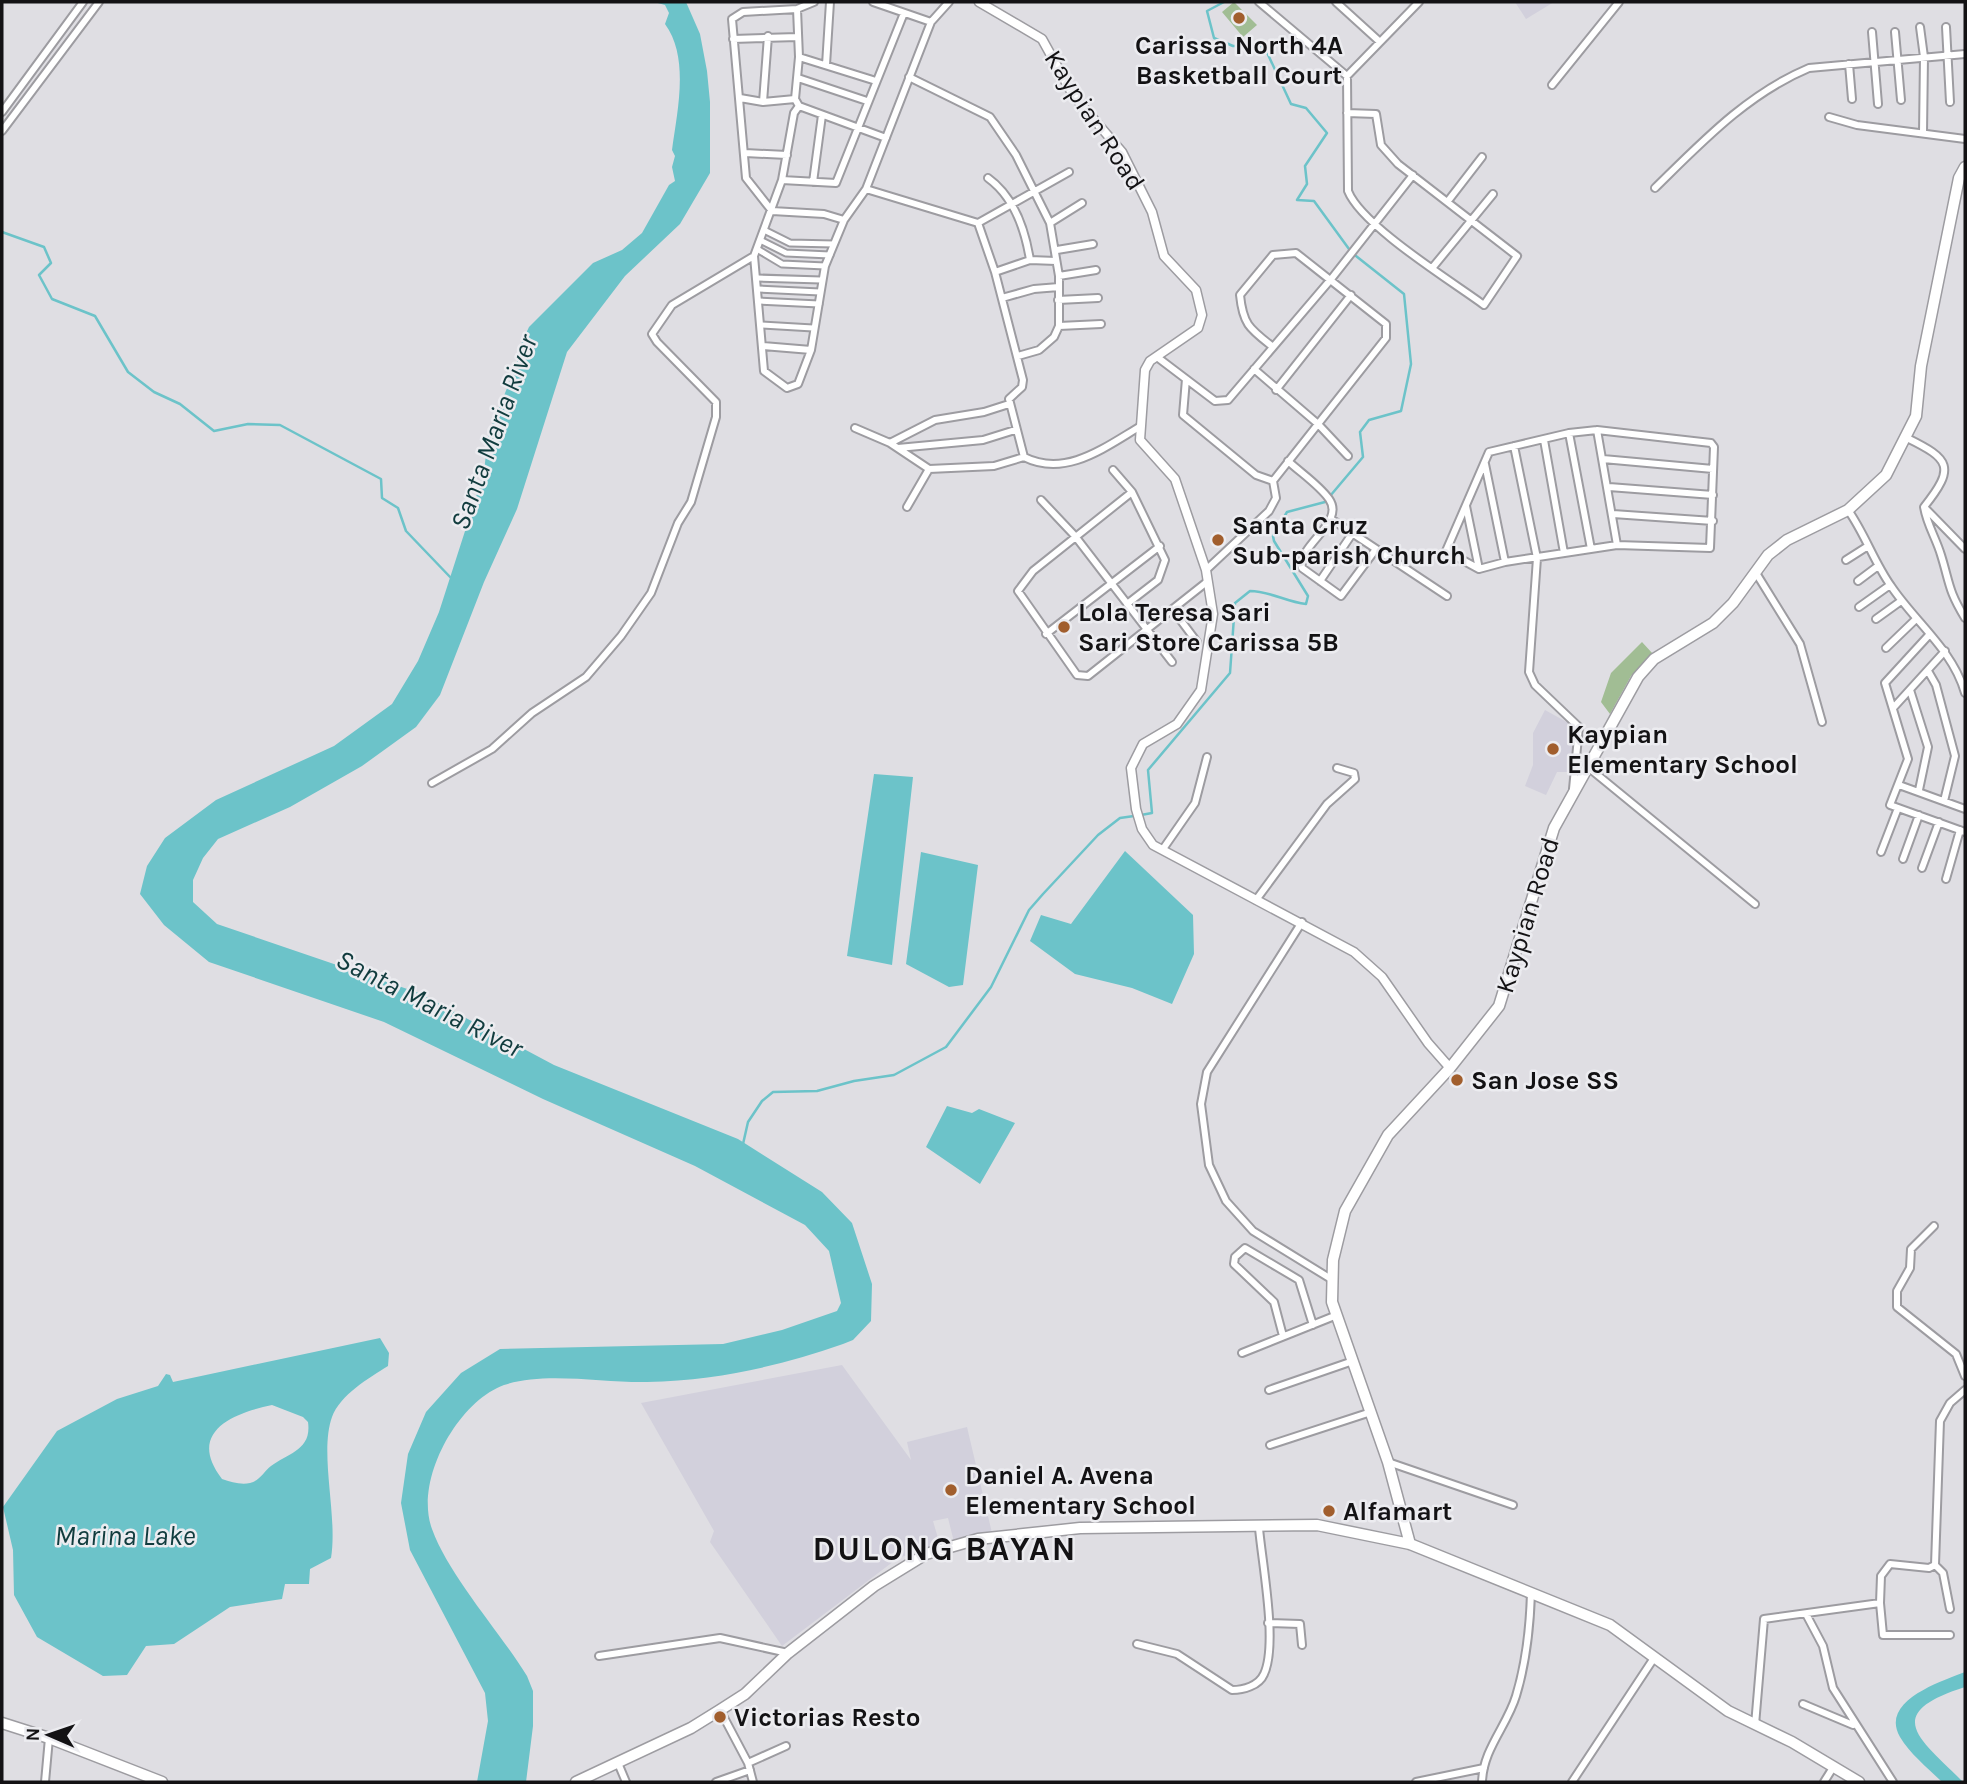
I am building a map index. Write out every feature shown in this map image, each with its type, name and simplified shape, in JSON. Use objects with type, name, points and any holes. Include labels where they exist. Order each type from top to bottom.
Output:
[{"type":"main road","name":"Kaypian Road","points":[[1410,1544],[1388,1462],[1337,1315],[1331,1279],[1345,1211],[1388,1135],[1450,1068],[1499,1006],[1545,849],[1638,677],[1654,659],[1713,623],[1768,555],[1787,540],[1848,510],[1886,475],[1916,416],[1924,352],[1959,178],[1965,167]]},
{"type":"main road","points":[[576,1782],[691,1728],[745,1694],[788,1653],[874,1586],[926,1554],[978,1539],[1080,1528],[1259,1528],[1317,1525],[1410,1544],[1610,1625],[1728,1711],[1835,1766],[1859,1782]]},
{"type":"main road","points":[[2,1723],[49,1738],[162,1782]]},
{"type":"street","points":[[2,111],[60,38],[83,2]]},
{"type":"street","points":[[2,131],[99,2]]},
{"type":"street","points":[[814,2],[797,9],[736,14],[732,19],[746,177],[772,211],[824,214],[844,220]]},
{"type":"street","points":[[827,65],[830,2]]},
{"type":"street","points":[[873,2],[931,22]]},
{"type":"street","points":[[797,9],[797,103],[782,180],[756,253],[764,371],[768,377],[787,388],[798,384],[811,350],[821,280],[844,220],[866,189],[931,22],[948,2]]},
{"type":"street","name":"Kaypian Road","points":[[979,2],[1042,39],[1073,95],[1122,152],[1134,172],[1152,212],[1164,256],[1196,290],[1202,315],[1198,328],[1157,356]]},
{"type":"street","points":[[1259,2],[1347,76]]},
{"type":"street","points":[[1336,2],[1380,42]]},
{"type":"street","points":[[1552,85],[1619,2]]},
{"type":"street","points":[[1347,113],[1376,114],[1381,145],[1413,175],[1517,256],[1483,304],[1375,224],[1353,203],[1348,191],[1347,113],[1347,76],[1414,3]]},
{"type":"street","points":[[782,180],[836,183],[904,13]]},
{"type":"street","points":[[1920,26],[1924,57],[1923,133]]},
{"type":"street","points":[[1946,27],[1950,102]]},
{"type":"street","points":[[1871,32],[1878,104]]},
{"type":"street","points":[[1895,32],[1900,100]]},
{"type":"street","points":[[763,102],[768,36]]},
{"type":"street","points":[[733,39],[798,37]]},
{"type":"street","points":[[1655,188],[1688,152],[1766,90],[1809,68],[1965,54]]},
{"type":"street","points":[[799,57],[876,81]]},
{"type":"street","points":[[1849,64],[1852,99]]},
{"type":"street","points":[[908,77],[990,117],[1003,132],[1050,223],[1059,276],[1059,326],[1054,337],[1039,349],[1018,356]]},
{"type":"street","points":[[798,78],[867,101]]},
{"type":"street","points":[[740,98],[797,103],[886,138]]},
{"type":"street","points":[[813,182],[822,115]]},
{"type":"street","points":[[1829,117],[1857,125],[1965,139]]},
{"type":"street","points":[[745,153],[787,155]]},
{"type":"street","points":[[1448,201],[1482,157]]},
{"type":"street","points":[[866,189],[978,223],[1069,172]]},
{"type":"street","points":[[1413,175],[1332,278],[1228,400],[1215,401],[1157,356],[1144,370],[1140,440],[1175,479],[1206,570],[1213,614],[1201,690],[1177,723],[1143,744],[1131,768],[1136,808],[1142,828],[1153,845],[1354,952],[1382,977],[1428,1044],[1450,1068]]},
{"type":"street","points":[[988,178],[1001,187],[1011,205],[1026,238],[1030,260]]},
{"type":"street","points":[[1433,267],[1493,194]]},
{"type":"street","points":[[1050,223],[1082,203]]},
{"type":"street","points":[[978,223],[995,272],[1018,356],[1023,383],[1010,396],[1009,404],[1024,457],[1039,465],[1080,461],[1140,426]]},
{"type":"street","points":[[764,230],[790,243],[834,244]]},
{"type":"street","points":[[761,240],[786,253],[830,255]]},
{"type":"street","points":[[1056,250],[1093,244]]},
{"type":"street","points":[[756,253],[782,264],[825,266]]},
{"type":"street","points":[[432,783],[492,749],[531,713],[586,677],[651,593],[678,523],[691,502],[716,417],[716,402],[652,334],[672,305],[756,253]]},
{"type":"street","points":[[1206,570],[1269,511],[1276,498],[1273,481],[1386,338],[1387,324],[1332,278],[1296,253],[1273,255],[1240,295],[1242,316],[1251,330],[1273,347]]},
{"type":"street","points":[[995,272],[1030,260],[1056,261]]},
{"type":"street","points":[[1059,276],[1096,270]]},
{"type":"street","points":[[758,278],[821,280]]},
{"type":"street","points":[[1002,298],[1034,289],[1059,287]]},
{"type":"street","points":[[758,289],[820,292]]},
{"type":"street","points":[[1276,390],[1351,295]]},
{"type":"street","points":[[1058,300],[1098,298]]},
{"type":"street","points":[[759,301],[819,304]]},
{"type":"street","points":[[1059,326],[1101,324]]},
{"type":"street","points":[[761,325],[813,328]]},
{"type":"street","points":[[763,346],[811,350]]},
{"type":"street","points":[[1254,369],[1318,424],[1348,456]]},
{"type":"street","points":[[1186,379],[1183,415],[1256,475],[1273,481]]},
{"type":"street","points":[[890,443],[935,420],[984,412],[1009,404]]},
{"type":"street","points":[[855,428],[890,443],[929,469],[994,466],[1024,457]]},
{"type":"street","points":[[898,448],[983,440],[1015,430]]},
{"type":"street","points":[[1597,430],[1617,545]]},
{"type":"street","points":[[1597,430],[1711,443],[1712,544],[1706,550],[1617,545],[1505,562],[1479,569],[1446,551],[1489,452],[1569,433],[1597,430]]},
{"type":"street","points":[[1569,433],[1591,549]]},
{"type":"street","points":[[1907,438],[1938,453],[1944,465],[1941,487],[1924,507]]},
{"type":"street","points":[[1544,440],[1564,553]]},
{"type":"street","points":[[1514,446],[1537,558],[1529,672],[1535,685],[1578,727],[1573,798]]},
{"type":"street","points":[[1603,459],[1713,469]]},
{"type":"street","points":[[1288,461],[1329,498],[1331,519],[1301,562],[1302,568],[1341,596],[1376,549]]},
{"type":"street","points":[[1485,462],[1505,562]]},
{"type":"street","points":[[907,507],[929,469]]},
{"type":"street","points":[[1113,470],[1132,492],[1165,561],[1158,580],[1127,604]]},
{"type":"street","points":[[1609,487],[1713,495]]},
{"type":"street","points":[[1132,492],[1033,571],[1017,590],[1077,675],[1082,678],[1208,581]]},
{"type":"street","points":[[1041,500],[1075,537],[1172,662]]},
{"type":"street","points":[[1466,505],[1479,569]]},
{"type":"street","points":[[1924,507],[1948,535],[1965,549]]},
{"type":"street","points":[[1924,507],[1930,532],[1941,555],[1949,592],[1965,618]]},
{"type":"street","points":[[1848,510],[1878,566],[1901,601],[1945,651],[1964,682],[1965,692]]},
{"type":"street","points":[[1613,514],[1713,521]]},
{"type":"street","points":[[1331,519],[1447,596]]},
{"type":"street","points":[[1320,581],[1352,534]]},
{"type":"street","points":[[1846,560],[1868,546]]},
{"type":"street","points":[[1046,634],[1160,547]]},
{"type":"street","points":[[1858,580],[1878,566]]},
{"type":"street","points":[[1756,573],[1800,644],[1822,722]]},
{"type":"street","points":[[1859,607],[1890,585]]},
{"type":"street","points":[[1876,619],[1901,601]]},
{"type":"street","points":[[1173,610],[1197,642]]},
{"type":"street","points":[[1886,648],[1915,620]]},
{"type":"street","points":[[1929,635],[1885,683],[1908,759],[1890,805],[1963,831],[1946,879]]},
{"type":"street","points":[[1894,707],[1945,651]]},
{"type":"street","points":[[1928,671],[1936,685],[1955,756],[1944,802]]},
{"type":"street","points":[[1910,690],[1928,747],[1919,790]]},
{"type":"street","points":[[1163,849],[1195,803],[1207,757]]},
{"type":"street","points":[[1256,900],[1326,804],[1355,779],[1351,771],[1337,768]]},
{"type":"street","points":[[1589,768],[1755,904]]},
{"type":"street","points":[[1899,785],[1919,790],[1965,809]]},
{"type":"street","points":[[1881,852],[1898,808]]},
{"type":"street","points":[[1903,859],[1919,815]]},
{"type":"street","points":[[1922,868],[1939,822]]},
{"type":"street","points":[[1302,922],[1207,1072],[1201,1104],[1209,1165],[1226,1201],[1253,1231],[1331,1279]]},
{"type":"street","points":[[1934,1226],[1911,1249],[1910,1268],[1895,1299],[1897,1307],[1956,1354],[1965,1376]]},
{"type":"street","points":[[1283,1336],[1274,1302],[1234,1264],[1235,1257],[1245,1248],[1299,1280],[1313,1325]]},
{"type":"street","points":[[1242,1353],[1337,1315]]},
{"type":"street","points":[[1269,1390],[1353,1361]]},
{"type":"street","points":[[1950,1609],[1943,1573],[1935,1565],[1940,1421],[1950,1403],[1965,1390]]},
{"type":"street","points":[[1270,1445],[1371,1412]]},
{"type":"street","points":[[1388,1462],[1513,1505]]},
{"type":"street","points":[[1137,1644],[1177,1654],[1222,1687],[1241,1690],[1252,1686],[1264,1676],[1270,1647],[1259,1528]]},
{"type":"street","points":[[1935,1565],[1928,1568],[1890,1564],[1881,1576],[1883,1634],[1950,1635]]},
{"type":"street","points":[[1482,1782],[1492,1742],[1516,1697],[1527,1638],[1531,1592]]},
{"type":"street","points":[[1755,1725],[1764,1619],[1880,1603]]},
{"type":"street","points":[[1805,1614],[1823,1646],[1833,1688],[1854,1725],[1893,1782]]},
{"type":"street","points":[[1268,1623],[1300,1624],[1302,1645]]},
{"type":"street","points":[[599,1656],[720,1638],[788,1653]]},
{"type":"street","points":[[1572,1782],[1654,1658]]},
{"type":"street","points":[[1803,1704],[1854,1725]]},
{"type":"street","points":[[720,1710],[749,1767],[753,1782]]},
{"type":"street","points":[[45,1782],[49,1738]]},
{"type":"street","points":[[716,1782],[749,1767],[786,1745]]},
{"type":"street","points":[[618,1763],[626,1782]]},
{"type":"street","points":[[1824,1782],[1835,1766]]},
{"type":"street","points":[[1416,1782],[1484,1769]]},
{"type":"shaded area","points":[[1515,2],[1554,2],[1526,19]]},
{"type":"shaded area","name":"Kaypian Elementary School","points":[[1545,710],[1574,726],[1570,772],[1557,772],[1546,795],[1525,786],[1533,765],[1533,733]]},
{"type":"shaded area","points":[[842,1365],[911,1460],[907,1442],[967,1427],[992,1533],[954,1542],[948,1518],[933,1521],[940,1545],[898,1558],[782,1646],[710,1542],[714,1531],[641,1403]]},
{"type":"green space","name":"Carissa North 4A Basketball Court","points":[[1234,2],[1257,25],[1243,37],[1222,12]]},
{"type":"green space","points":[[1642,642],[1653,654],[1631,676],[1610,714],[1601,702],[1611,673]]},
{"type":"water","name":"Santa Maria River","points":[[654,2],[686,2],[700,34],[710,102],[710,173],[680,224],[625,276],[567,352],[517,509],[484,582],[440,695],[416,727],[362,766],[290,807],[218,839],[203,858],[193,880],[193,902],[217,924],[419,993],[554,1065],[738,1139],[822,1192],[852,1223],[872,1284],[871,1321],[853,1340],[843,1344],[771,1366],[673,1381],[555,1378],[520,1381],[504,1385],[487,1394],[470,1408],[456,1425],[434,1467],[428,1510],[432,1529],[450,1566],[516,1659],[533,1691],[533,1726],[526,1782],[477,1782],[488,1721],[485,1693],[410,1550],[401,1503],[408,1454],[426,1412],[461,1373],[500,1349],[723,1344],[782,1330],[837,1311],[841,1303],[829,1251],[805,1225],[695,1166],[543,1099],[384,1022],[209,962],[164,925],[140,894],[147,866],[165,838],[216,800],[334,746],[392,704],[418,661],[439,612],[484,472],[488,435],[529,327],[593,263],[622,250],[642,233],[669,185],[675,181],[672,167],[675,156],[672,150],[679,102],[680,69],[673,38],[665,24],[669,13],[665,5]]},
{"type":"water","points":[[874,774],[913,777],[892,965],[847,956]]},
{"type":"water","points":[[1125,851],[1193,915],[1194,954],[1172,1004],[1132,988],[1075,974],[1030,941],[1041,915],[1071,924]]},
{"type":"water","points":[[921,852],[978,865],[963,985],[949,987],[906,964]]},
{"type":"water","points":[[947,1106],[972,1113],[979,1109],[1015,1123],[980,1184],[926,1147]]},
{"type":"water","name":"Marina Lake","points":[[380,1338],[389,1353],[388,1366],[348,1394],[332,1417],[327,1449],[333,1541],[331,1558],[310,1569],[309,1584],[285,1584],[282,1599],[230,1607],[174,1644],[146,1646],[127,1675],[103,1676],[37,1637],[14,1595],[13,1550],[3,1507],[57,1431],[117,1399],[158,1386],[166,1374],[170,1375],[173,1382]],"holes":[[[272,1405],[303,1417],[308,1422],[308,1431],[303,1445],[297,1450],[271,1466],[254,1482],[247,1484],[222,1479],[212,1463],[209,1449],[212,1437],[219,1427],[243,1413]]]},
{"type":"water","points":[[1965,1672],[1965,1687],[1939,1697],[1923,1707],[1916,1718],[1916,1728],[1922,1740],[1963,1782],[1942,1782],[1900,1737],[1896,1724],[1898,1713],[1916,1694]]},
{"type":"waterway","points":[[1224,2],[1207,11],[1214,38],[1233,46],[1264,46],[1291,104],[1306,108],[1327,133],[1305,166],[1307,184],[1297,200],[1314,201],[1349,249]]},
{"type":"waterway","points":[[2,232],[44,247],[51,263],[39,275],[52,299],[95,316],[128,372],[154,392],[180,404],[214,431],[248,424],[280,425],[381,479],[382,498],[398,508],[406,531],[452,579]]},
{"type":"waterway","points":[[1141,815],[1152,813],[1148,770],[1230,673],[1235,603],[1250,591],[1306,604],[1308,596],[1274,541],[1273,536],[1287,512],[1325,502],[1363,457],[1360,432],[1369,420],[1401,411],[1411,364],[1404,294],[1356,256]]},
{"type":"waterway","points":[[743,1144],[748,1122],[762,1101],[773,1092],[817,1091],[854,1081],[894,1075],[946,1047],[991,987],[1029,910],[1098,835],[1120,818],[1134,816]]},
{"type":"place","name":"Carissa North 4A Basketball Court","points":[[1239,18]]},
{"type":"place","name":"Santa Cruz Sub-parish Church","points":[[1218,540]]},
{"type":"place","name":"Lola Teresa Sari Sari Store Carissa 5B","points":[[1064,627]]},
{"type":"place","name":"Kaypian Elementary School","points":[[1553,749]]},
{"type":"place","name":"San Jose SS","points":[[1457,1080]]},
{"type":"place","name":"Daniel A. Avena Elementary School","points":[[951,1490]]},
{"type":"place","name":"Alfamart","points":[[1329,1511]]},
{"type":"place","name":"Victorias Resto","points":[[720,1717]]},
{"type":"district","name":"DULONG BAYAN","points":[[945,1548]]}]
